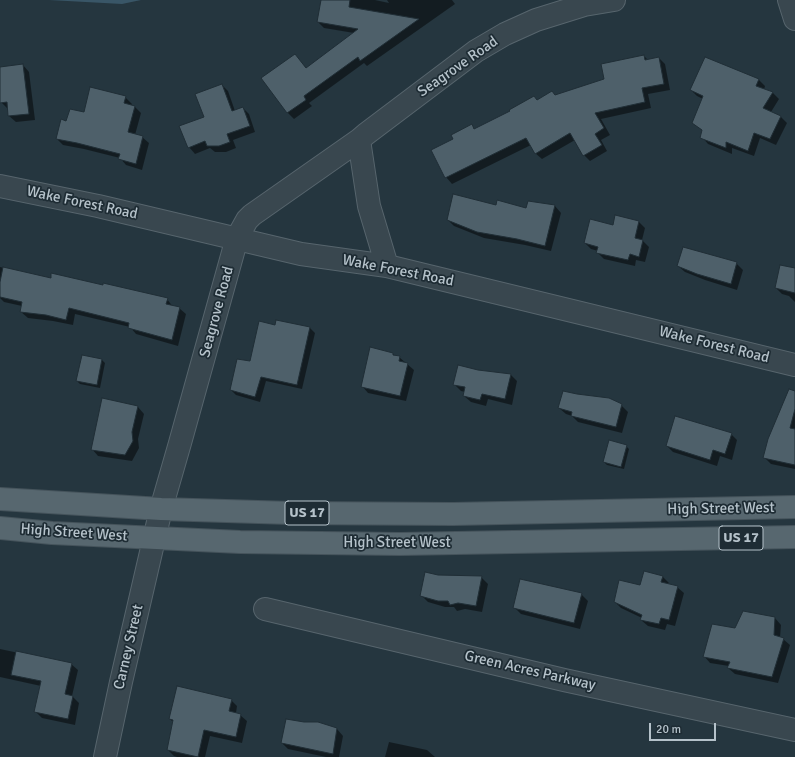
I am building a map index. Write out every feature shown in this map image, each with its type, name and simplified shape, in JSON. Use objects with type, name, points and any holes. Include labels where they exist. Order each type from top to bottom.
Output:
[{"type":"main road","name":"High Street West","points":[[0,499],[161,509],[291,513],[453,514],[795,507]]},
{"type":"main road","name":"High Street West","points":[[0,528],[52,533],[248,542],[400,544],[795,537]]},
{"type":"street","name":"Seagrove Road","points":[[154,538],[237,238],[247,220],[359,140],[476,51],[505,34],[536,20],[584,5],[614,0]]},
{"type":"street","points":[[789,0],[795,19]]},
{"type":"street","points":[[359,140],[369,206],[387,266]]},
{"type":"street","name":"Wake Forest Road","points":[[0,186],[98,206],[301,254],[387,266],[795,365]]},
{"type":"street","name":"Carney Street","points":[[105,757],[154,538]]},
{"type":"street","name":"Green Acres Parkway","points":[[265,609],[564,680],[795,730]]},
{"type":"water","points":[[49,0],[141,0],[122,4]]},
{"type":"building","points":[[321,0],[350,0],[349,7],[419,19],[360,61],[358,57],[304,96],[306,100],[287,113],[261,78],[295,54],[306,68],[358,29],[317,22]]},
{"type":"building","points":[[644,55],[645,60],[659,57],[664,84],[642,88],[645,102],[595,113],[604,128],[595,134],[602,145],[583,156],[570,133],[535,154],[526,138],[445,178],[431,150],[453,139],[451,135],[472,124],[474,129],[510,111],[509,110],[534,96],[537,100],[552,91],[555,95],[604,79],[601,64]]},
{"type":"building","points":[[705,57],[759,79],[756,86],[773,92],[763,108],[781,116],[770,139],[754,133],[748,151],[726,142],[726,148],[700,138],[702,130],[692,123],[703,96],[690,90]]},
{"type":"building","points":[[23,64],[29,114],[8,116],[7,102],[0,103],[0,67]]},
{"type":"building","points":[[222,84],[232,111],[243,107],[250,126],[227,134],[230,142],[219,146],[207,146],[205,141],[188,148],[179,126],[204,117],[195,94]]},
{"type":"building","points":[[90,87],[126,96],[124,103],[135,106],[128,132],[143,136],[136,164],[118,159],[120,154],[56,139],[61,119],[66,121],[70,109],[84,112]]},
{"type":"building","points":[[453,194],[496,205],[497,200],[526,208],[528,201],[555,205],[545,246],[517,239],[477,232],[447,220]]},
{"type":"building","points":[[615,215],[639,221],[635,238],[643,240],[639,257],[630,254],[628,260],[596,253],[598,247],[584,243],[590,219],[613,225]]},
{"type":"building","points":[[683,247],[737,262],[731,284],[697,274],[677,266]]},
{"type":"building","points":[[780,265],[795,268],[795,293],[775,288]]},
{"type":"building","points":[[3,267],[51,278],[51,273],[168,298],[166,304],[180,307],[172,340],[128,328],[129,323],[69,308],[66,320],[46,315],[20,312],[22,302],[0,297],[0,282]]},
{"type":"building","points":[[276,320],[310,327],[297,385],[261,377],[255,397],[230,390],[237,359],[250,361],[259,321],[275,325]]},
{"type":"building","points":[[370,347],[393,353],[393,355],[400,356],[399,361],[408,363],[400,396],[361,387]]},
{"type":"building","points":[[82,355],[102,359],[97,385],[76,381]]},
{"type":"building","points":[[458,365],[478,370],[511,374],[505,399],[482,394],[480,400],[463,396],[465,387],[453,385]]},
{"type":"building","points":[[789,389],[795,391],[795,409],[790,428],[795,429],[795,465],[763,458],[768,439]]},
{"type":"building","points":[[563,391],[609,398],[622,404],[616,427],[571,416],[572,412],[558,408]]},
{"type":"building","points":[[102,398],[138,406],[132,432],[133,441],[125,455],[91,450]]},
{"type":"building","points":[[675,416],[732,433],[725,454],[713,450],[710,460],[666,446]]},
{"type":"building","points":[[609,440],[627,445],[621,467],[603,462]]},
{"type":"building","points":[[644,571],[663,576],[661,582],[678,586],[669,620],[661,618],[659,624],[640,620],[642,615],[614,602],[619,580],[640,585]]},
{"type":"building","points":[[425,572],[438,575],[482,576],[476,606],[458,603],[450,605],[448,601],[438,601],[420,596]]},
{"type":"building","points":[[520,579],[582,593],[574,623],[513,608]]},
{"type":"building","points":[[743,611],[775,617],[774,635],[784,638],[772,677],[727,668],[730,662],[703,657],[712,624],[735,628]]},
{"type":"building","points":[[16,651],[72,663],[65,694],[73,696],[68,719],[34,712],[41,681],[11,675]]},
{"type":"building","points":[[177,686],[232,699],[229,711],[241,714],[236,737],[204,730],[198,757],[167,750],[173,720],[169,719]]},
{"type":"building","points":[[286,719],[304,722],[318,722],[337,728],[333,754],[281,743]]}]
